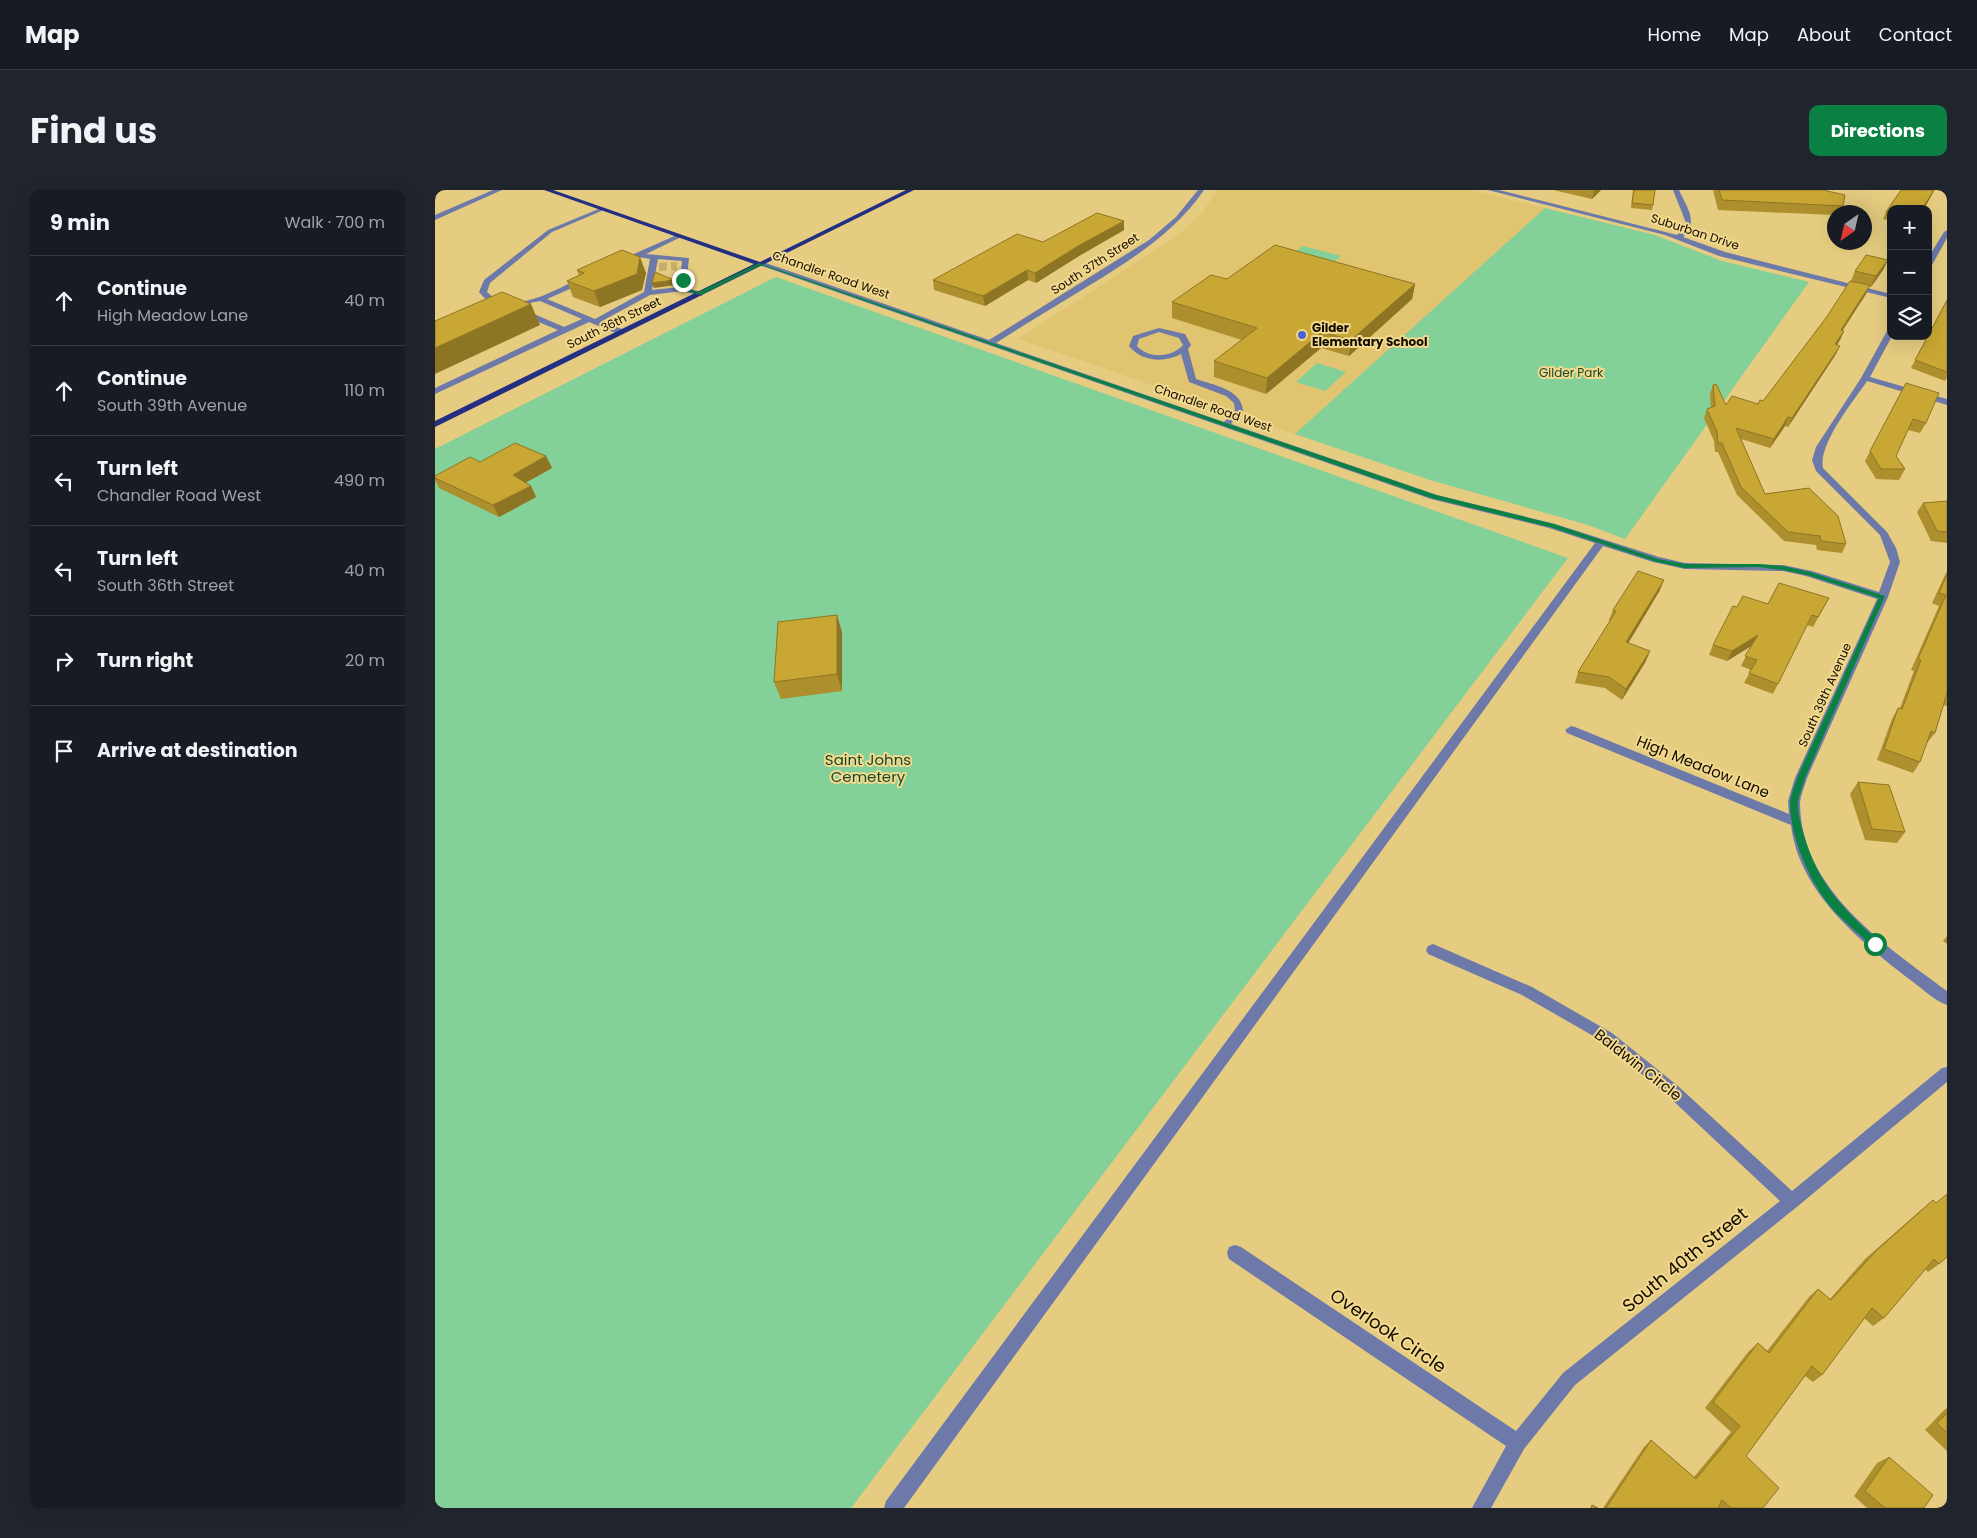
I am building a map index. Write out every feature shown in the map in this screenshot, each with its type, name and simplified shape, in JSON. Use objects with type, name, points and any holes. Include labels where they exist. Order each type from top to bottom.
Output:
[{"type":"main road","name":"Chandler Road West","points":[[547,190],[761,264]]},
{"type":"main road","name":"South 36th Street","points":[[435,424],[911,190]]},
{"type":"street","points":[[435,218],[499,190]]},
{"type":"street","name":"South 37th Street","points":[[990,343],[1131,256],[1161,234],[1191,205],[1201,190]]},
{"type":"street","name":"Suburban Drive","points":[[1491,190],[1679,237],[1722,254],[1887,295]]},
{"type":"street","points":[[1676,190],[1689,223],[1687,229],[1679,237]]},
{"type":"street","points":[[564,330],[490,299],[483,292],[487,282],[550,232],[603,209]]},
{"type":"street","points":[[1932,258],[1947,232]]},
{"type":"street","points":[[613,267],[679,236]]},
{"type":"street","points":[[639,255],[654,259],[677,257],[686,260],[682,289]]},
{"type":"street","points":[[648,293],[655,275],[654,259]]},
{"type":"street","name":"Chandler Road West","points":[[761,264],[1408,489],[1552,526],[1657,560],[1685,566],[1759,566],[1783,568],[1808,573],[1883,597]]},
{"type":"street","points":[[685,272],[676,273],[685,272]]},
{"type":"street","points":[[497,309],[506,305],[541,299],[595,275]]},
{"type":"street","points":[[435,391],[648,293],[682,289],[699,294]]},
{"type":"street","points":[[541,299],[621,332]]},
{"type":"street","points":[[1184,349],[1173,355],[1156,357],[1140,353],[1133,346],[1133,342],[1142,334],[1168,331],[1183,336],[1187,345],[1184,349],[1192,380],[1229,394],[1238,402],[1239,410],[1225,426]]},
{"type":"street","name":"South 39th Avenue","points":[[1796,822],[1794,802],[1801,778],[1883,597],[1895,562],[1884,534],[1819,469],[1817,460],[1820,447],[1865,378],[1887,338]]},
{"type":"street","points":[[1865,378],[1947,402]]},
{"type":"street","points":[[893,1508],[1601,542]]},
{"type":"street","name":"High Meadow Lane","points":[[1571,730],[1796,822]]},
{"type":"street","points":[[1796,822],[1806,856],[1820,884],[1837,909],[1875,944],[1947,999]]},
{"type":"street","name":"Baldwin Circle","points":[[1433,950],[1527,991],[1607,1037],[1673,1091],[1792,1200]]},
{"type":"street","name":"South 40th Street","points":[[1481,1508],[1518,1443],[1569,1379],[1947,1073]]},
{"type":"street","name":"Overlook Circle","points":[[1235,1253],[1518,1443]]},
{"type":"shaded area","points":[[1217,190],[1471,190],[1545,208],[1295,434],[1018,339],[1180,234],[1203,212]]},
{"type":"green space","name":"Gilder Park","points":[[1545,208],[1655,235],[1722,261],[1809,282],[1625,539],[1588,525],[1430,480],[1295,434]]},
{"type":"green space","points":[[1303,246],[1341,256],[1324,270],[1286,259]]},
{"type":"green space","name":"Saint Johns Cemetery","points":[[776,277],[1568,558],[851,1508],[435,1508],[435,449]]},
{"type":"green space","points":[[1317,363],[1346,372],[1325,391],[1296,382]]},
{"type":"building","points":[[1634,190],[1655,190],[1653,205],[1632,203]]},
{"type":"building","points":[[1719,190],[1823,190],[1845,195],[1843,205],[1722,200]]},
{"type":"building","points":[[1901,190],[1934,190],[1925,205],[1891,205]]},
{"type":"building","points":[[1097,213],[1124,221],[1078,246],[1035,273],[1027,270],[983,296],[933,280],[1017,234],[1043,242]]},
{"type":"building","points":[[1275,245],[1415,284],[1351,340],[1322,332],[1267,378],[1214,361],[1257,328],[1172,302],[1211,275],[1227,279]]},
{"type":"building","points":[[622,250],[640,257],[637,274],[594,291],[567,281],[584,273],[577,270]]},
{"type":"building","points":[[1866,255],[1887,260],[1876,276],[1855,271]]},
{"type":"building","points":[[655,272],[674,280],[652,283]]},
{"type":"building","points":[[1850,281],[1870,285],[1841,330],[1844,331],[1835,344],[1840,346],[1792,418],[1788,417],[1774,439],[1736,428],[1765,494],[1809,488],[1838,516],[1846,544],[1821,541],[1820,536],[1788,532],[1741,487],[1722,443],[1718,443],[1717,432],[1707,409],[1715,406],[1713,385],[1716,384],[1726,405],[1732,396],[1758,404],[1760,400],[1763,401],[1826,318]]},
{"type":"building","points":[[502,292],[531,304],[435,348],[435,321]]},
{"type":"building","points":[[1947,300],[1947,372],[1915,360],[1926,340],[1932,340],[1932,328]]},
{"type":"building","points":[[1906,383],[1939,393],[1926,423],[1913,419],[1896,456],[1905,469],[1881,469],[1870,451]]},
{"type":"building","points":[[515,443],[546,456],[513,475],[531,486],[493,505],[435,478],[435,476],[470,457],[480,462]]},
{"type":"building","points":[[1947,501],[1947,532],[1937,531],[1923,503]]},
{"type":"building","points":[[1638,571],[1664,580],[1626,642],[1650,651],[1626,689],[1609,677],[1578,672],[1616,611],[1613,610]]},
{"type":"building","points":[[1947,574],[1947,693],[1935,733],[1931,731],[1920,762],[1884,749],[1898,708],[1902,709],[1921,660],[1918,659],[1946,595],[1939,593]]},
{"type":"building","points":[[1779,583],[1829,598],[1818,617],[1812,615],[1778,684],[1749,673],[1757,660],[1745,656],[1758,635],[1732,651],[1713,645],[1733,606],[1737,607],[1743,596],[1768,604]]},
{"type":"building","points":[[837,615],[837,674],[774,682],[778,622]]},
{"type":"building","points":[[1858,782],[1889,785],[1905,832],[1872,829]]},
{"type":"building","points":[[1947,1194],[1947,1257],[1939,1264],[1934,1259],[1884,1318],[1872,1308],[1822,1375],[1812,1366],[1746,1456],[1779,1488],[1763,1508],[1731,1508],[1722,1500],[1718,1508],[1606,1508],[1651,1440],[1696,1479],[1740,1426],[1713,1402],[1758,1343],[1769,1353],[1818,1289],[1831,1300],[1876,1251],[1933,1200],[1936,1203]]},
{"type":"building","points":[[1947,1413],[1947,1433],[1937,1423]]},
{"type":"building","points":[[1889,1457],[1933,1495],[1924,1508],[1885,1508],[1865,1491]]},
{"type":"tunnel","points":[[659,267],[677,266]]},
{"type":"place","name":"Gilder Elementary School","points":[[1302,335]]},
{"type":"route","points":[[683,280],[682,289],[699,294],[761,264],[1434,497],[1517,516],[1657,560],[1685,566],[1759,566],[1783,568],[1808,573],[1883,597],[1801,778],[1794,802],[1796,822],[1806,856],[1820,884],[1837,909],[1875,944]]}]
